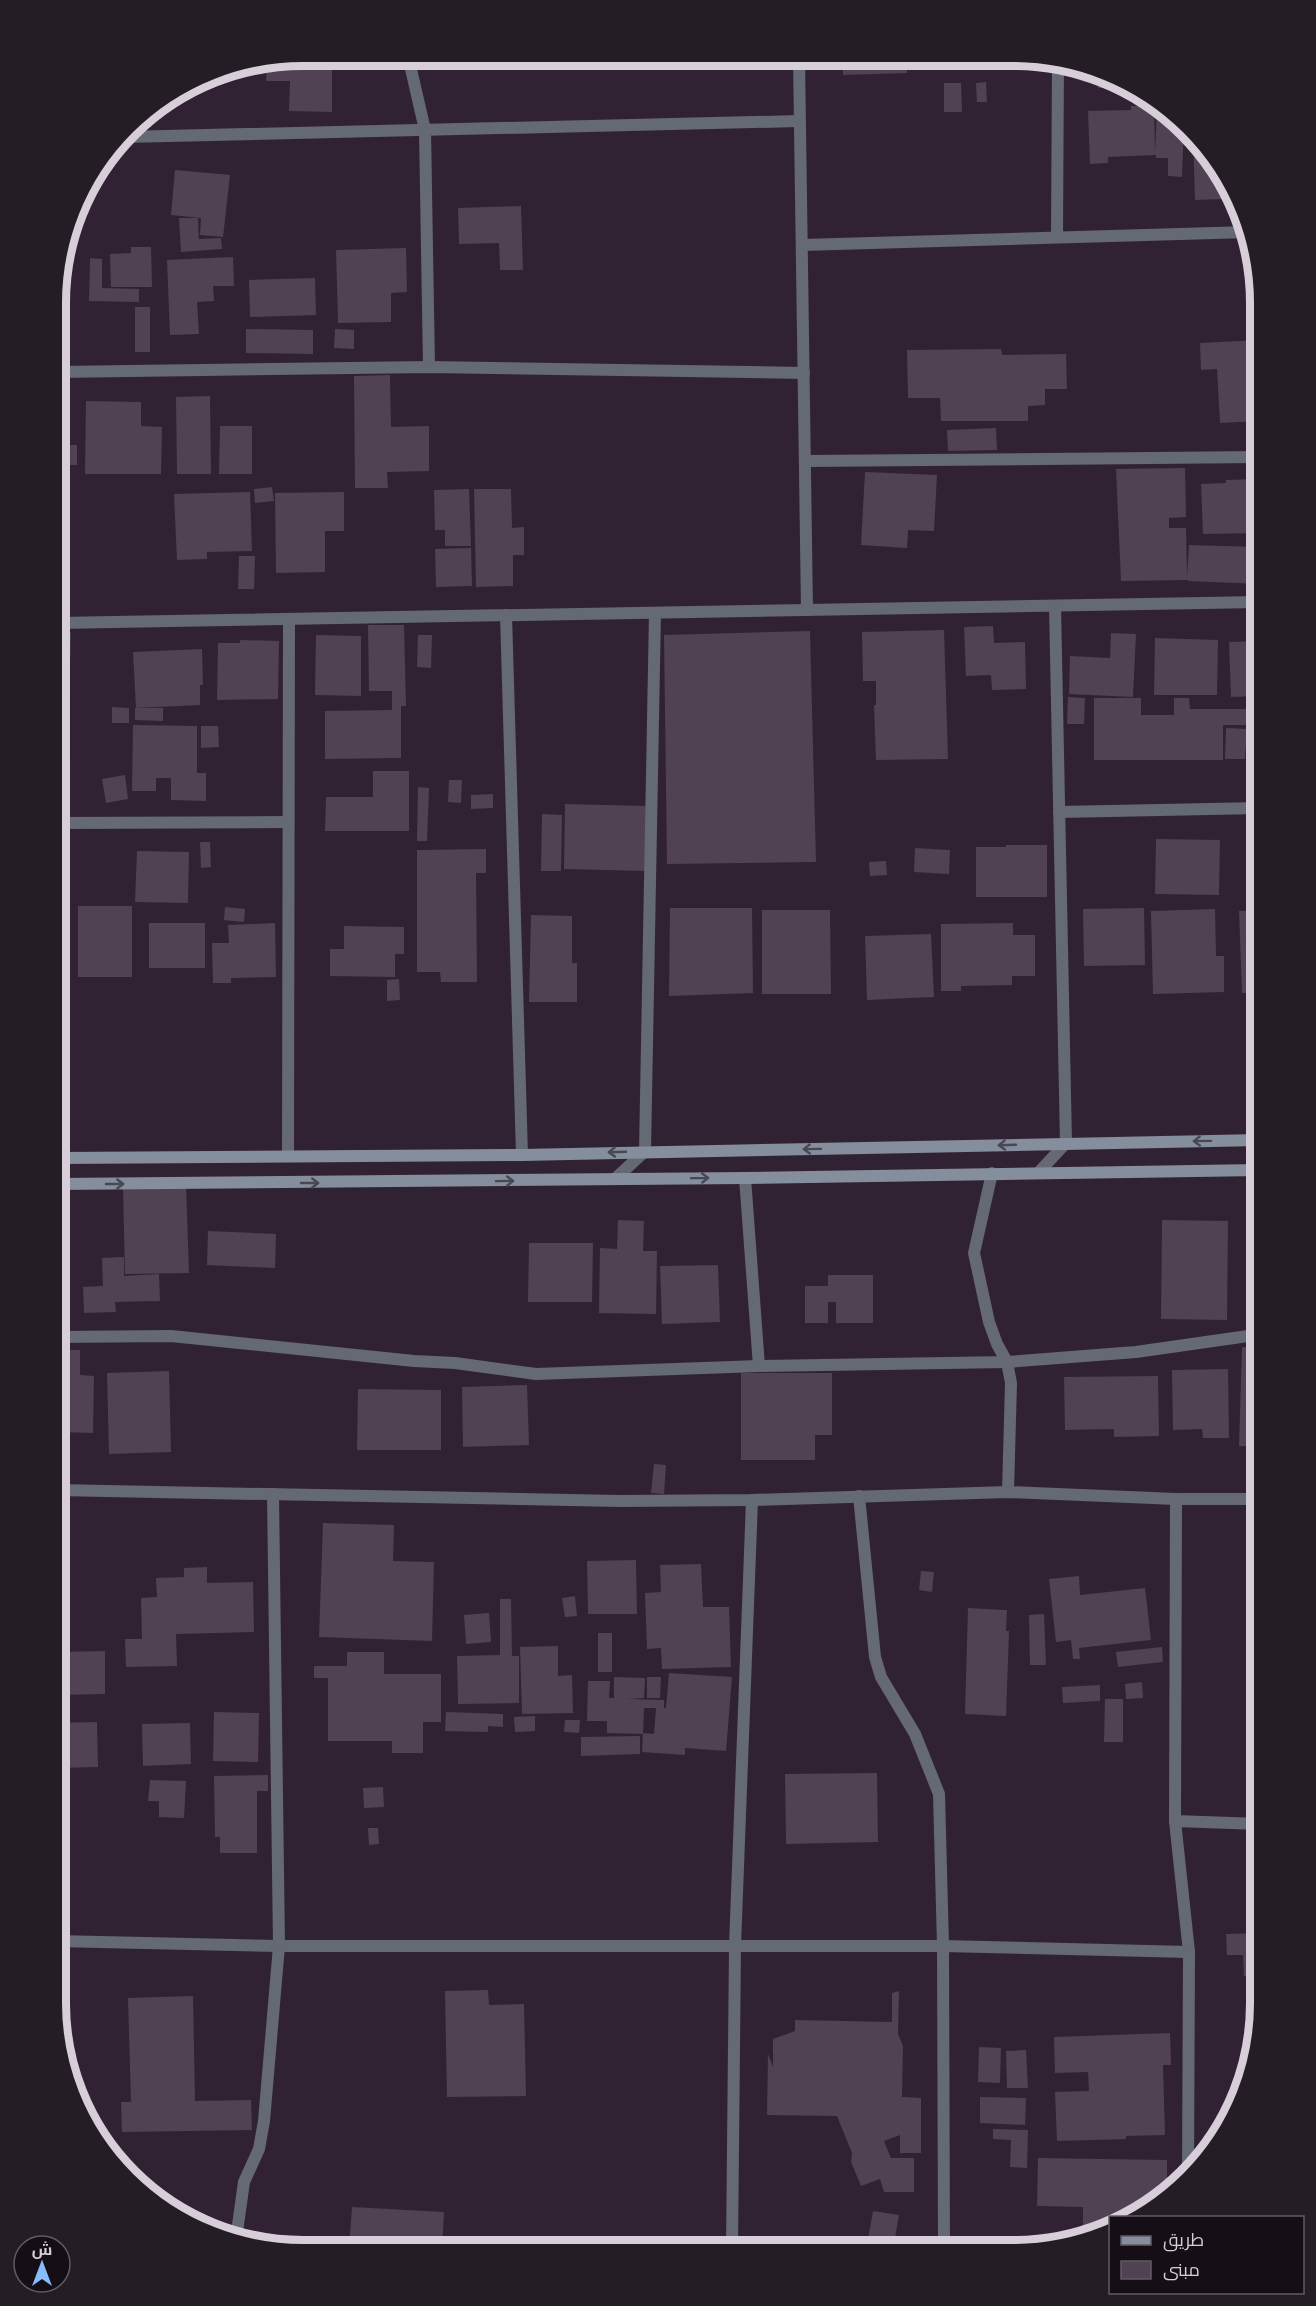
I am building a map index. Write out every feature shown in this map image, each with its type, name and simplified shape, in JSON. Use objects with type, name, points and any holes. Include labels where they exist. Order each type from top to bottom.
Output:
[{"type":"street","points":[[410,66],[425,130],[429,367]]},
{"type":"street","points":[[799,66],[807,610]]},
{"type":"street","points":[[1057,237],[1058,71]]},
{"type":"street","points":[[134,137],[800,121]]},
{"type":"street","points":[[802,245],[1239,232]]},
{"type":"street","points":[[66,372],[429,367],[804,373]]},
{"type":"street","points":[[805,461],[1250,457]]},
{"type":"street","points":[[66,623],[1250,602]]},
{"type":"street","points":[[1038,1173],[1066,1143],[1055,606]]},
{"type":"street","points":[[615,1179],[645,1151],[655,613]]},
{"type":"street","points":[[506,615],[522,1155]]},
{"type":"street","points":[[288,1156],[289,619]]},
{"type":"street","points":[[1059,812],[1250,808]]},
{"type":"street","points":[[66,823],[288,822]]},
{"type":"street","points":[[66,1158],[522,1155],[1250,1140]]},
{"type":"street","points":[[66,1184],[745,1178],[1250,1170]]},
{"type":"street","points":[[992,1173],[974,1253],[988,1322],[1007,1362],[1011,1383],[1008,1492]]},
{"type":"street","points":[[745,1178],[759,1366]]},
{"type":"street","points":[[66,1337],[171,1336],[537,1374],[759,1366],[1007,1362],[1136,1352],[1250,1336]]},
{"type":"street","points":[[66,1490],[608,1501],[752,1500],[1008,1492],[1176,1499],[1250,1499]]},
{"type":"street","points":[[237,2230],[244,2182],[259,2149],[264,2121],[279,1946],[273,1494]]},
{"type":"street","points":[[860,1496],[875,1658],[881,1677],[915,1734],[939,1794],[943,1946],[944,2240]]},
{"type":"street","points":[[1176,1499],[1175,1821],[1189,1952],[1188,2163]]},
{"type":"street","points":[[732,2240],[735,1946],[752,1500]]},
{"type":"street","points":[[1175,1821],[1250,1824]]},
{"type":"street","points":[[66,1941],[279,1946],[943,1946],[1189,1952]]},
{"type":"building","points":[[332,66],[332,112],[289,111],[290,81],[266,81],[267,69]]},
{"type":"building","points":[[843,66],[907,66],[907,73],[843,75]]},
{"type":"building","points":[[986,82],[987,102],[977,102],[976,83]]},
{"type":"building","points":[[1098,82],[1113,88],[1098,88]]},
{"type":"building","points":[[944,83],[961,83],[962,112],[944,112]]},
{"type":"building","points":[[1131,106],[1145,106],[1154,113],[1155,153],[1157,115],[1184,138],[1182,177],[1168,176],[1168,158],[1156,158],[1156,155],[1108,157],[1108,163],[1090,164],[1088,111],[1131,110]]},
{"type":"building","points":[[1193,150],[1210,171],[1224,194],[1224,199],[1195,200]]},
{"type":"building","points":[[175,170],[230,175],[223,237],[200,235],[201,218],[171,215]]},
{"type":"building","points":[[521,206],[523,270],[500,270],[499,243],[459,244],[458,208]]},
{"type":"building","points":[[179,218],[198,218],[199,241],[199,239],[221,238],[222,249],[181,252]]},
{"type":"building","points":[[131,247],[151,247],[152,287],[111,287],[110,254],[131,253]]},
{"type":"building","points":[[406,248],[407,292],[391,293],[391,322],[338,323],[336,250]]},
{"type":"building","points":[[233,257],[234,286],[213,286],[214,301],[197,302],[199,334],[170,335],[167,260]]},
{"type":"building","points":[[90,258],[102,259],[102,288],[139,289],[139,302],[89,301]]},
{"type":"building","points":[[315,278],[316,315],[250,317],[249,280]]},
{"type":"building","points":[[135,307],[150,307],[150,352],[135,352]]},
{"type":"building","points":[[246,329],[313,330],[313,354],[246,353]]},
{"type":"building","points":[[335,329],[354,330],[354,349],[334,348]]},
{"type":"building","points":[[1250,340],[1250,422],[1220,423],[1217,369],[1201,370],[1200,343]]},
{"type":"building","points":[[1001,349],[1002,355],[1066,354],[1067,389],[1045,389],[1045,405],[1028,406],[1028,421],[941,421],[940,398],[908,398],[907,350]]},
{"type":"building","points":[[390,375],[391,427],[429,426],[429,471],[387,472],[388,488],[355,488],[354,376]]},
{"type":"building","points":[[210,396],[211,474],[177,474],[176,397]]},
{"type":"building","points":[[86,401],[141,402],[141,426],[162,427],[161,474],[85,474]]},
{"type":"building","points":[[220,426],[252,426],[252,474],[219,474]]},
{"type":"building","points":[[996,428],[997,450],[948,451],[947,430]]},
{"type":"building","points":[[66,445],[77,445],[77,465],[66,465]]},
{"type":"building","points":[[1185,468],[1186,517],[1169,518],[1169,528],[1186,528],[1187,577],[1189,545],[1250,547],[1250,584],[1188,580],[1121,581],[1116,469]]},
{"type":"building","points":[[865,472],[937,475],[934,531],[908,530],[907,548],[861,545]]},
{"type":"building","points":[[1250,479],[1250,533],[1203,534],[1201,484],[1226,483],[1226,480]]},
{"type":"building","points":[[272,487],[274,501],[255,503],[254,489]]},
{"type":"building","points":[[469,489],[471,546],[445,546],[445,530],[435,530],[434,490]]},
{"type":"building","points":[[474,489],[511,489],[512,528],[524,527],[524,555],[513,555],[513,586],[476,587]]},
{"type":"building","points":[[250,492],[252,551],[207,552],[207,559],[177,560],[174,494]]},
{"type":"building","points":[[344,492],[344,531],[325,531],[325,572],[276,573],[275,493]]},
{"type":"building","points":[[471,548],[472,586],[436,587],[435,549]]},
{"type":"building","points":[[239,556],[255,556],[254,589],[238,589]]},
{"type":"building","points":[[368,625],[404,625],[406,706],[401,706],[401,758],[325,759],[325,711],[392,710],[392,691],[369,691]]},
{"type":"building","points":[[993,626],[994,643],[1025,642],[1026,689],[992,690],[991,675],[966,676],[964,627]]},
{"type":"building","points":[[944,630],[948,759],[876,760],[874,705],[876,705],[876,681],[863,681],[862,632]]},
{"type":"building","points":[[810,631],[816,862],[667,864],[664,635]]},
{"type":"building","points":[[66,632],[71,632],[69,700],[66,700]]},
{"type":"building","points":[[1111,633],[1136,634],[1133,697],[1069,694],[1070,656],[1110,658]]},
{"type":"building","points":[[316,635],[361,636],[361,696],[315,695]]},
{"type":"building","points":[[418,635],[432,635],[431,668],[417,667]]},
{"type":"building","points":[[1155,638],[1218,640],[1217,695],[1154,695]]},
{"type":"building","points":[[240,640],[279,641],[278,699],[217,700],[218,643],[240,643]]},
{"type":"building","points":[[1250,641],[1250,696],[1231,697],[1229,642]]},
{"type":"building","points":[[202,649],[203,685],[200,685],[200,705],[136,708],[133,652]]},
{"type":"building","points":[[1068,697],[1085,698],[1084,724],[1067,724]]},
{"type":"building","points":[[1094,698],[1141,698],[1141,715],[1174,715],[1174,698],[1189,698],[1190,709],[1246,709],[1246,725],[1223,725],[1223,760],[1094,760]]},
{"type":"building","points":[[112,707],[129,708],[129,723],[112,723]]},
{"type":"building","points":[[135,708],[163,708],[163,721],[135,720]]},
{"type":"building","points":[[133,725],[197,726],[197,773],[206,773],[206,801],[171,800],[171,778],[156,778],[156,791],[132,791]]},
{"type":"building","points":[[201,726],[218,726],[219,747],[201,748]]},
{"type":"building","points":[[1226,728],[1247,729],[1245,759],[1225,759]]},
{"type":"building","points":[[373,771],[409,771],[409,831],[325,831],[326,797],[373,797]]},
{"type":"building","points":[[125,775],[128,799],[106,803],[102,779]]},
{"type":"building","points":[[449,780],[462,780],[461,803],[448,802]]},
{"type":"building","points":[[418,787],[429,788],[427,841],[417,841]]},
{"type":"building","points":[[493,794],[493,808],[471,809],[471,795]]},
{"type":"building","points":[[565,804],[646,806],[645,871],[564,869]]},
{"type":"building","points":[[542,814],[562,815],[561,871],[541,871]]},
{"type":"building","points":[[1156,839],[1220,840],[1219,895],[1155,894]]},
{"type":"building","points":[[200,842],[210,842],[211,867],[201,868]]},
{"type":"building","points":[[1006,845],[1047,845],[1047,897],[976,897],[976,847],[1006,847]]},
{"type":"building","points":[[915,848],[950,850],[949,874],[914,872]]},
{"type":"building","points":[[486,849],[486,873],[476,873],[477,982],[441,982],[440,972],[417,972],[417,850]]},
{"type":"building","points":[[137,851],[189,852],[188,903],[135,902]]},
{"type":"building","points":[[886,861],[887,875],[870,876],[869,862]]},
{"type":"building","points":[[78,906],[132,906],[132,977],[78,977]]},
{"type":"building","points":[[225,907],[245,909],[244,922],[224,920]]},
{"type":"building","points":[[670,908],[752,908],[753,993],[669,996]]},
{"type":"building","points":[[1144,908],[1145,965],[1084,966],[1083,909]]},
{"type":"building","points":[[1215,909],[1216,956],[1224,956],[1224,992],[1153,994],[1151,911]]},
{"type":"building","points":[[762,910],[830,910],[831,994],[762,994]]},
{"type":"building","points":[[1250,910],[1250,993],[1242,993],[1239,911]]},
{"type":"building","points":[[531,915],[572,916],[572,963],[577,963],[577,1002],[529,1002]]},
{"type":"building","points":[[149,923],[205,923],[205,968],[149,968]]},
{"type":"building","points":[[275,923],[276,977],[231,978],[231,983],[213,983],[212,943],[229,943],[228,925]]},
{"type":"building","points":[[1013,923],[1013,935],[1035,935],[1035,976],[1012,976],[1012,985],[961,986],[961,991],[941,991],[941,924]]},
{"type":"building","points":[[344,926],[404,927],[404,954],[395,954],[395,977],[330,976],[330,949],[344,949]]},
{"type":"building","points":[[931,934],[934,997],[867,1000],[865,936]]},
{"type":"building","points":[[399,979],[400,1000],[387,1001],[387,980]]},
{"type":"building","points":[[186,1186],[189,1273],[125,1274],[123,1188]]},
{"type":"building","points":[[618,1220],[644,1221],[643,1251],[657,1251],[656,1314],[599,1313],[600,1248],[617,1249]]},
{"type":"building","points":[[1162,1220],[1228,1221],[1227,1320],[1161,1319]]},
{"type":"building","points":[[208,1231],[276,1234],[275,1268],[207,1265]]},
{"type":"building","points":[[529,1243],[593,1243],[592,1302],[528,1302]]},
{"type":"building","points":[[124,1257],[124,1276],[159,1274],[160,1301],[115,1302],[116,1312],[84,1313],[83,1287],[103,1286],[102,1258]]},
{"type":"building","points":[[718,1265],[720,1322],[662,1324],[660,1266]]},
{"type":"building","points":[[828,1275],[873,1275],[873,1323],[836,1323],[836,1302],[828,1302],[828,1323],[805,1323],[805,1286],[828,1286]]},
{"type":"building","points":[[1242,1347],[1250,1347],[1250,1447],[1239,1446]]},
{"type":"building","points":[[66,1350],[80,1350],[80,1375],[94,1376],[93,1433],[66,1432]]},
{"type":"building","points":[[1228,1369],[1229,1438],[1203,1438],[1202,1429],[1173,1430],[1172,1370]]},
{"type":"building","points":[[169,1371],[171,1452],[109,1454],[107,1373]]},
{"type":"building","points":[[741,1373],[832,1373],[832,1435],[815,1435],[815,1460],[741,1460]]},
{"type":"building","points":[[1158,1376],[1159,1436],[1114,1437],[1114,1429],[1065,1430],[1064,1377]]},
{"type":"building","points":[[527,1385],[529,1445],[463,1447],[462,1387]]},
{"type":"building","points":[[358,1389],[441,1390],[441,1450],[357,1450]]},
{"type":"building","points":[[654,1464],[666,1465],[664,1494],[651,1493]]},
{"type":"building","points":[[323,1523],[394,1525],[393,1561],[434,1562],[432,1641],[319,1637]]},
{"type":"building","points":[[636,1560],[637,1614],[588,1614],[587,1561]]},
{"type":"building","points":[[701,1564],[703,1607],[729,1607],[731,1667],[662,1669],[661,1648],[647,1649],[645,1593],[661,1592],[660,1565]]},
{"type":"building","points":[[207,1567],[207,1583],[253,1582],[254,1632],[176,1634],[177,1666],[126,1667],[125,1639],[142,1639],[141,1598],[157,1597],[156,1578],[184,1577],[184,1568]]},
{"type":"building","points":[[921,1571],[934,1572],[932,1592],[919,1590]]},
{"type":"building","points":[[1079,1576],[1080,1595],[1145,1588],[1151,1640],[1079,1648],[1080,1659],[1073,1659],[1071,1640],[1056,1642],[1049,1579]]},
{"type":"building","points":[[575,1596],[577,1616],[565,1617],[562,1598]]},
{"type":"building","points":[[500,1599],[511,1599],[512,1656],[519,1656],[519,1703],[458,1704],[457,1656],[500,1655]]},
{"type":"building","points":[[968,1608],[1007,1610],[1006,1631],[1009,1631],[1006,1716],[965,1714]]},
{"type":"building","points":[[489,1613],[491,1642],[466,1644],[464,1615]]},
{"type":"building","points":[[1044,1614],[1046,1665],[1030,1665],[1029,1615]]},
{"type":"building","points":[[598,1633],[612,1633],[612,1672],[598,1672]]},
{"type":"building","points":[[558,1646],[558,1676],[572,1675],[573,1713],[522,1714],[520,1647]]},
{"type":"building","points":[[1162,1647],[1163,1662],[1118,1667],[1116,1652]]},
{"type":"building","points":[[105,1651],[105,1694],[66,1695],[66,1652]]},
{"type":"building","points":[[347,1652],[384,1652],[384,1674],[441,1674],[441,1722],[423,1722],[423,1753],[392,1753],[392,1741],[328,1741],[328,1678],[314,1678],[314,1666],[347,1666]]},
{"type":"building","points":[[669,1673],[732,1677],[726,1751],[685,1748],[685,1755],[642,1752],[643,1734],[607,1733],[607,1721],[587,1721],[588,1681],[610,1681],[609,1698],[614,1698],[614,1677],[645,1678],[644,1698],[628,1699],[664,1700],[664,1708],[666,1708]],"holes":[[[644,1708],[656,1708],[654,1734],[643,1733]]]},
{"type":"building","points":[[647,1677],[661,1677],[660,1698],[647,1698]]},
{"type":"building","points":[[1142,1682],[1143,1698],[1126,1699],[1125,1684]]},
{"type":"building","points":[[1100,1685],[1100,1701],[1063,1703],[1062,1687]]},
{"type":"building","points":[[1105,1699],[1123,1699],[1123,1742],[1104,1742]]},
{"type":"building","points":[[214,1712],[259,1713],[258,1762],[213,1761]]},
{"type":"building","points":[[446,1712],[503,1714],[503,1727],[488,1726],[488,1732],[445,1731]]},
{"type":"building","points":[[535,1716],[535,1731],[515,1732],[514,1717]]},
{"type":"building","points":[[565,1720],[580,1720],[579,1733],[564,1732]]},
{"type":"building","points":[[97,1722],[98,1767],[66,1768],[66,1723]]},
{"type":"building","points":[[190,1723],[191,1764],[143,1766],[142,1724]]},
{"type":"building","points":[[640,1736],[640,1754],[581,1756],[581,1737]]},
{"type":"building","points":[[877,1773],[878,1842],[786,1844],[785,1774]]},
{"type":"building","points":[[268,1775],[268,1791],[257,1791],[257,1853],[220,1853],[220,1837],[215,1837],[214,1776]]},
{"type":"building","points":[[150,1780],[186,1781],[184,1818],[159,1817],[159,1801],[148,1801]]},
{"type":"building","points":[[383,1787],[384,1807],[364,1808],[363,1788]]},
{"type":"building","points":[[368,1828],[378,1828],[379,1844],[369,1845]]},
{"type":"building","points":[[1250,1933],[1250,1976],[1244,1976],[1243,1955],[1227,1955],[1226,1934]]},
{"type":"building","points":[[488,1990],[489,2005],[524,2004],[526,2096],[447,2097],[445,1991]]},
{"type":"building","points":[[899,1991],[898,2034],[903,2046],[902,2097],[921,2098],[921,2153],[900,2153],[900,2135],[884,2141],[891,2158],[914,2158],[914,2192],[884,2192],[880,2179],[861,2186],[851,2162],[852,2153],[837,2116],[767,2115],[768,2054],[773,2067],[773,2039],[795,2031],[795,2020],[892,2022],[892,1993]]},
{"type":"building","points":[[193,1996],[195,2101],[251,2100],[252,2130],[122,2132],[121,2102],[131,2102],[128,1998]]},
{"type":"building","points":[[1170,2033],[1171,2065],[1163,2065],[1165,2135],[1126,2136],[1126,2139],[1057,2141],[1055,2092],[1089,2091],[1088,2072],[1055,2073],[1054,2037]]},
{"type":"building","points":[[979,2047],[1001,2048],[1000,2083],[978,2082]]},
{"type":"building","points":[[1026,2050],[1028,2088],[1007,2088],[1006,2051]]},
{"type":"building","points":[[980,2097],[1026,2098],[1025,2125],[980,2123]]},
{"type":"building","points":[[993,2129],[1028,2130],[1027,2168],[1010,2167],[1011,2140],[993,2139]]},
{"type":"building","points":[[1038,2158],[1167,2160],[1167,2183],[1145,2200],[1118,2216],[1109,2216],[1109,2220],[1104,2222],[1083,2229],[1083,2207],[1037,2206]]},
{"type":"building","points":[[352,2207],[444,2212],[442,2240],[350,2240]]},
{"type":"building","points":[[873,2211],[899,2215],[895,2240],[868,2240]]}]
